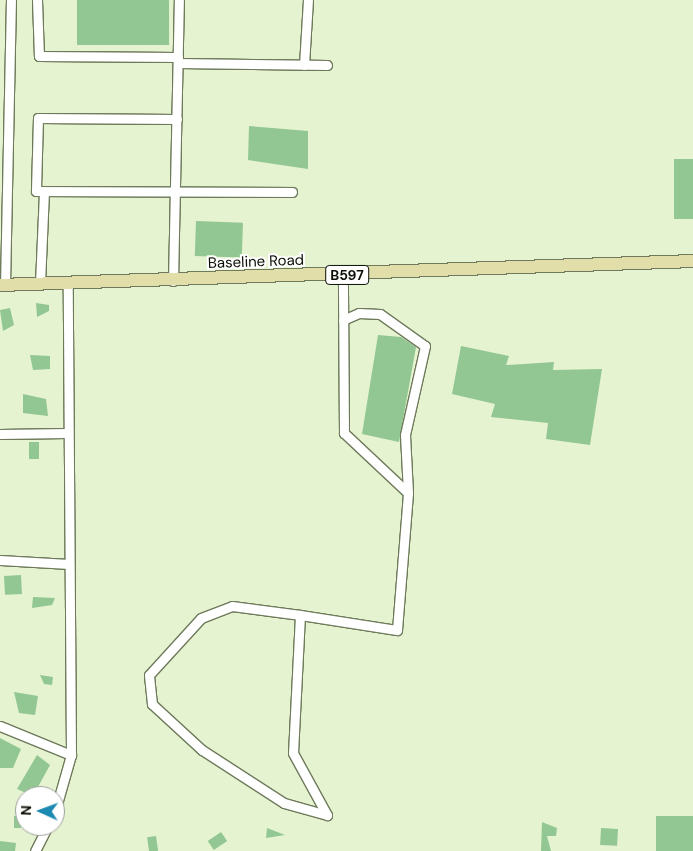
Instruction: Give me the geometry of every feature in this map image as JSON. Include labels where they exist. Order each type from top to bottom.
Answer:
[{"type":"main road","name":"Baseline Road","points":[[2,285],[173,281],[693,262]]},
{"type":"street","points":[[2,285],[11,0]]},
{"type":"street","points":[[37,0],[39,56],[327,66]]},
{"type":"street","points":[[173,281],[179,0]]},
{"type":"street","points":[[304,66],[308,0]]},
{"type":"street","points":[[176,119],[38,118],[36,191],[292,192]]},
{"type":"street","points":[[40,283],[44,191]]},
{"type":"street","points":[[343,275],[344,433],[408,493]]},
{"type":"street","points":[[62,786],[71,756],[66,433],[68,283]]},
{"type":"street","points":[[300,615],[293,753],[327,815],[276,797],[202,750],[152,704],[150,675],[202,618],[232,606],[300,615],[396,630],[408,493],[405,435],[425,346],[380,314],[359,313],[343,320]]},
{"type":"street","points":[[0,434],[66,433]]},
{"type":"street","points":[[0,560],[69,564]]},
{"type":"street","points":[[0,726],[71,756]]},
{"type":"street","points":[[35,851],[43,836]]},
{"type":"building","points":[[77,0],[169,0],[169,45],[77,45]]},
{"type":"building","points":[[249,126],[308,131],[308,169],[248,160]]},
{"type":"building","points":[[674,159],[693,159],[693,219],[674,219]]},
{"type":"building","points":[[196,221],[243,223],[242,258],[195,256]]},
{"type":"building","points":[[36,303],[49,305],[49,311],[37,317]]},
{"type":"building","points":[[10,308],[14,325],[3,331],[0,310]]},
{"type":"building","points":[[378,335],[401,337],[416,347],[399,442],[362,434]]},
{"type":"building","points":[[461,346],[509,356],[506,365],[554,362],[553,370],[602,369],[590,445],[546,439],[548,423],[491,417],[495,404],[452,394]]},
{"type":"building","points":[[30,355],[50,356],[50,369],[33,370]]},
{"type":"building","points":[[23,394],[46,399],[48,416],[23,413]]},
{"type":"building","points":[[29,442],[39,442],[39,459],[29,459]]},
{"type":"building","points":[[21,575],[22,594],[5,595],[4,576]]},
{"type":"building","points":[[33,597],[55,598],[52,605],[32,608]]},
{"type":"building","points":[[40,675],[53,677],[52,685],[44,684]]},
{"type":"building","points":[[14,692],[38,696],[35,715],[19,713]]},
{"type":"building","points":[[0,738],[21,749],[13,768],[0,768]]},
{"type":"building","points":[[37,755],[50,765],[38,786],[19,786]]},
{"type":"building","points":[[656,816],[693,816],[693,851],[656,851]]},
{"type":"building","points":[[542,822],[557,828],[556,836],[547,836],[551,851],[541,851]]},
{"type":"building","points":[[267,828],[285,835],[266,838]]},
{"type":"building","points":[[601,828],[618,829],[617,846],[600,845]]},
{"type":"building","points":[[221,832],[227,841],[214,850],[208,841]]},
{"type":"building","points":[[156,836],[158,851],[149,851],[147,837]]},
{"type":"building","points":[[0,841],[16,843],[15,851],[0,851]]}]
